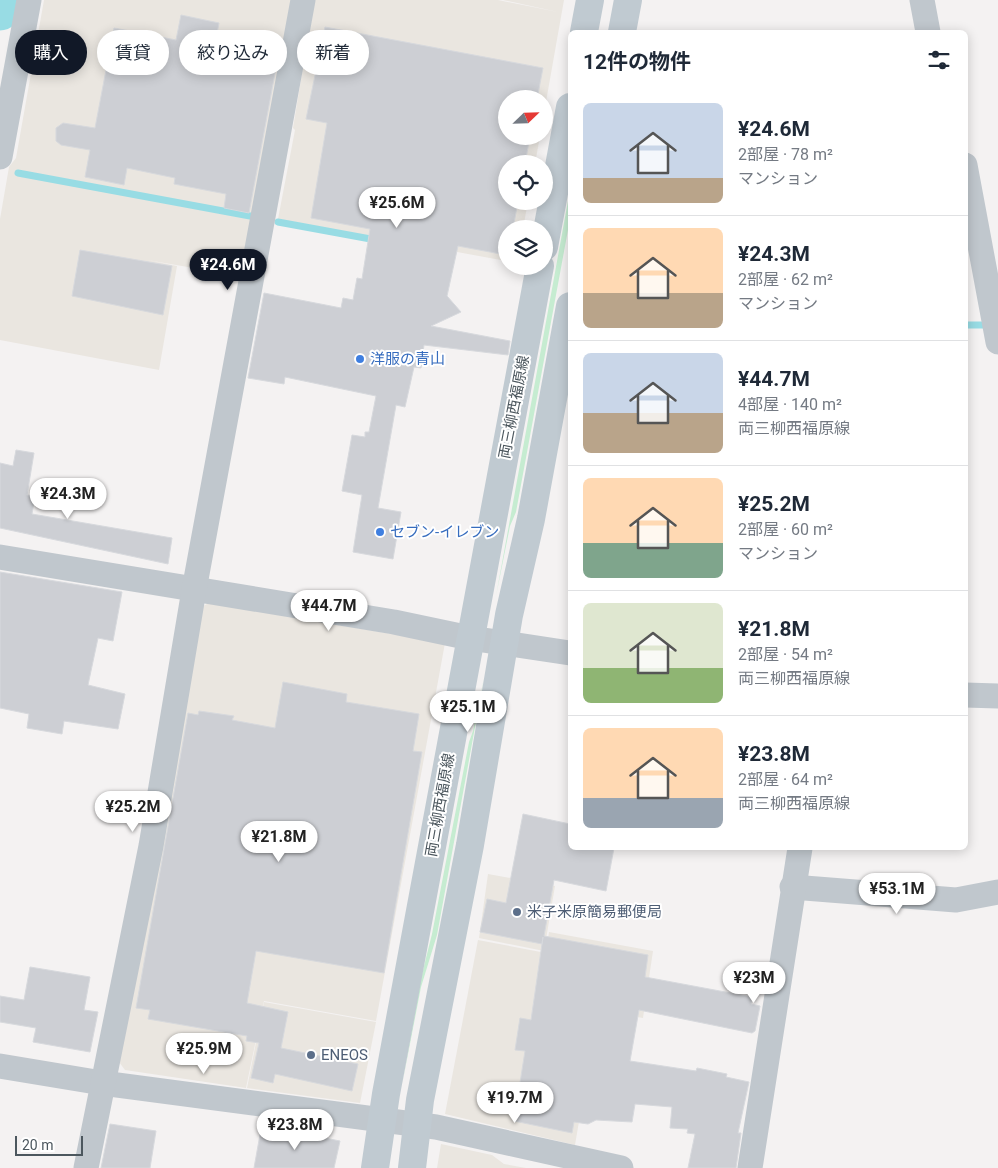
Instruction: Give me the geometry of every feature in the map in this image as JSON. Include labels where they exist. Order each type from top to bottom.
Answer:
[{"type":"main road","points":[[584,30],[590,0]]},
{"type":"main road","points":[[622,30],[628,0]]},
{"type":"main road","points":[[549,220],[568,118]]},
{"type":"main road","name":"両三柳西福原線","points":[[375,1168],[382,1119],[538,275]]},
{"type":"main road","points":[[412,1168],[417,1125],[472,835],[505,643],[568,316]]},
{"type":"street","points":[[0,157],[29,0]]},
{"type":"street","points":[[86,1168],[151,846],[194,590],[303,0]]},
{"type":"street","points":[[922,0],[928,30]]},
{"type":"street","points":[[968,181],[998,342]]},
{"type":"street","points":[[0,557],[394,622],[470,638],[568,653]]},
{"type":"street","points":[[968,695],[998,696]]},
{"type":"street","points":[[750,1168],[792,887],[800,850]]},
{"type":"street","points":[[792,887],[956,900],[998,892]]},
{"type":"street","points":[[0,1066],[102,1082],[382,1119],[621,1168]]},
{"type":"shaded area","points":[[44,0],[291,0],[285,30],[179,30],[179,75],[277,75],[240,276],[147,260],[177,266],[159,370],[0,340],[0,219],[9,167],[16,158],[31,75],[87,75],[87,30],[39,30]]},
{"type":"shaded area","points":[[314,0],[498,0],[558,12],[503,0],[564,0],[548,90],[498,90],[498,145],[538,145],[537,155],[498,155],[498,210],[526,210],[525,220],[498,220],[498,260],[278,219],[295,130],[293,128],[302,75],[369,75],[369,30],[309,30]]},
{"type":"shaded area","points":[[209,603],[445,643],[376,1021],[264,1001],[246,1088],[125,1070],[119,1062],[203,606]]},
{"type":"shaded area","points":[[488,874],[555,886],[544,951],[479,938]]},
{"type":"shaded area","points":[[549,932],[653,951],[643,1018],[598,1010],[575,1145],[445,1114],[478,940],[546,953]]},
{"type":"shaded area","name":"ENEOS","points":[[264,1002],[376,1022],[360,1103],[247,1088]]},
{"type":"shaded area","points":[[441,1144],[492,1155],[504,1164],[526,1168],[437,1168]]},
{"type":"green space","points":[[568,201],[568,230],[516,512],[510,526],[496,596]]},
{"type":"green space","points":[[484,678],[437,935],[421,987],[402,1085],[421,978],[432,934],[469,742]]},
{"type":"building","points":[[181,15],[219,23],[218,30],[179,30],[179,75],[275,75],[249,213],[224,208],[226,194],[174,184],[175,178],[127,168],[124,185],[85,177],[90,150],[61,145],[56,141],[56,128],[63,123],[95,128],[105,75],[169,75],[169,39],[176,40]]},
{"type":"building","points":[[325,27],[341,30],[324,30]]},
{"type":"building","points":[[369,35],[543,68],[539,90],[498,90],[498,145],[528,145],[527,155],[498,155],[498,210],[516,210],[515,220],[498,220],[498,254],[458,246],[447,296],[461,312],[431,326],[510,341],[508,355],[424,345],[421,368],[414,367],[405,407],[396,405],[378,508],[401,512],[393,559],[353,552],[362,495],[342,491],[352,435],[365,437],[365,432],[369,432],[376,396],[285,377],[284,384],[248,378],[264,293],[341,308],[343,298],[353,300],[357,278],[362,279],[370,229],[311,218],[327,123],[306,119],[315,75],[369,75]]},
{"type":"building","points":[[80,250],[172,266],[163,315],[72,296]]},
{"type":"building","points":[[16,450],[34,453],[27,495],[35,496],[32,514],[172,538],[168,564],[0,528],[0,463],[13,466]]},
{"type":"building","points":[[0,572],[122,592],[113,641],[98,638],[88,685],[125,694],[118,729],[64,721],[62,734],[27,728],[29,714],[0,708]]},
{"type":"building","points":[[283,682],[347,694],[346,702],[419,714],[413,751],[422,752],[384,973],[256,951],[247,1003],[288,1012],[281,1048],[358,1064],[352,1091],[275,1074],[273,1083],[251,1078],[259,1043],[246,1041],[247,1036],[148,1019],[150,1010],[136,1008],[188,713],[198,715],[199,711],[234,716],[232,720],[275,728]]},
{"type":"building","points":[[523,814],[568,824],[568,850],[614,850],[606,891],[554,880],[544,936],[648,955],[645,977],[752,997],[751,1004],[760,1006],[755,1031],[752,1033],[639,1010],[630,1061],[696,1071],[697,1068],[727,1074],[726,1077],[749,1082],[738,1133],[741,1133],[736,1168],[688,1168],[695,1134],[687,1133],[688,1129],[670,1128],[672,1107],[635,1104],[632,1122],[596,1120],[588,1124],[574,1122],[572,1133],[514,1121],[525,1051],[515,1050],[520,1018],[531,1020],[542,944],[480,932],[487,899],[506,903]]},
{"type":"building","points":[[30,967],[90,977],[84,1010],[98,1012],[90,1052],[33,1042],[36,1028],[0,1022],[0,996],[24,1000]]},
{"type":"building","points":[[110,1124],[156,1131],[150,1168],[101,1168]]},
{"type":"building","points":[[275,1128],[340,1141],[334,1168],[254,1168],[261,1129],[275,1132]]},
{"type":"waterway","points":[[0,10],[2,0]]},
{"type":"waterway","points":[[18,173],[250,216]]},
{"type":"waterway","points":[[278,222],[376,240]]},
{"type":"waterway","points":[[968,325],[988,325]]},
{"type":"place","name":"洋服の青山","points":[[360,359]]},
{"type":"place","name":"セブン-イレブン","points":[[380,532]]},
{"type":"place","name":"米子米原簡易郵便局","points":[[517,912]]},
{"type":"place","name":"ENEOS","points":[[311,1055]]}]
